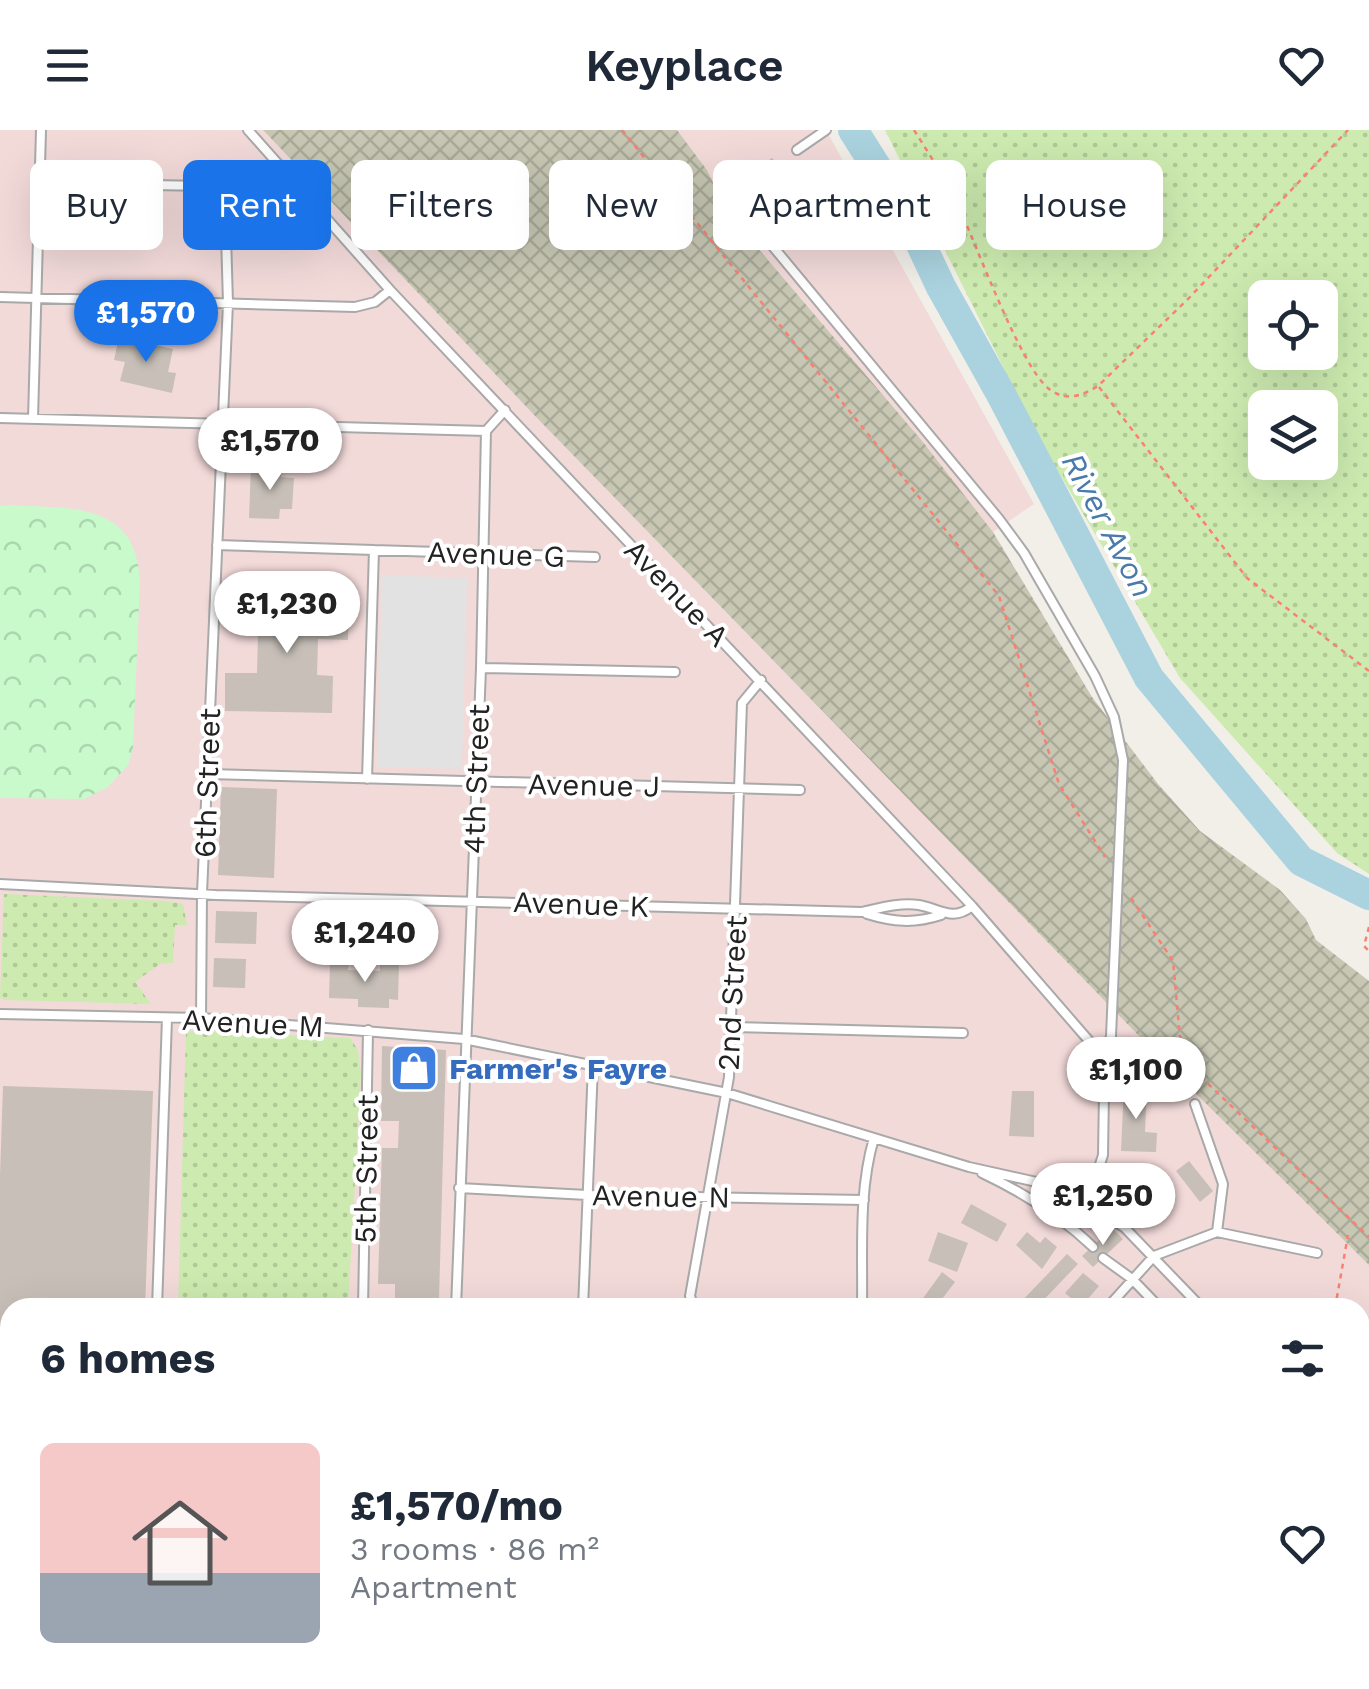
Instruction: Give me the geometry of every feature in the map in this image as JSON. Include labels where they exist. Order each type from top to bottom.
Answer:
[{"type":"lane","points":[[41,160],[42,130]]},
{"type":"lane","name":"Avenue A","points":[[248,130],[390,290],[972,906],[1090,1042],[1104,1092],[1103,1155],[1087,1204]]},
{"type":"lane","points":[[797,150],[826,130]]},
{"type":"lane","name":"6th Street","points":[[163,185],[219,189],[225,201],[228,303],[202,893],[201,1018]]},
{"type":"lane","points":[[34,419],[39,250]]},
{"type":"lane","name":"Avenue A","points":[[776,250],[999,519],[1046,588],[1114,717],[1122,760],[1111,1036],[1106,1054],[1098,1063]]},
{"type":"lane","points":[[0,296],[355,307],[375,302],[390,290]]},
{"type":"lane","points":[[0,418],[486,431],[505,410]]},
{"type":"lane","name":"4th Street","points":[[456,1298],[481,668],[486,431]]},
{"type":"lane","name":"Avenue G","points":[[217,545],[595,557]]},
{"type":"lane","points":[[367,779],[374,550]]},
{"type":"lane","points":[[481,668],[674,672]]},
{"type":"lane","name":"2nd Street","points":[[691,1298],[726,1094],[732,1027],[742,703],[761,680]]},
{"type":"lane","name":"Avenue J","points":[[208,774],[800,790]]},
{"type":"lane","name":"Avenue K","points":[[0,884],[862,912],[892,905],[920,905],[943,914]]},
{"type":"lane","name":"Avenue K","points":[[862,912],[890,921],[920,922],[964,912],[972,906]]},
{"type":"lane","name":"Avenue M","points":[[0,1014],[201,1018],[464,1039],[726,1094],[969,1166]]},
{"type":"lane","points":[[156,1298],[167,1018]]},
{"type":"lane","points":[[732,1027],[964,1033]]},
{"type":"lane","name":"5th Street","points":[[363,1298],[368,1030]]},
{"type":"lane","points":[[583,1298],[594,1066]]},
{"type":"lane","points":[[1195,1104],[1223,1184],[1217,1232]]},
{"type":"lane","points":[[862,1298],[864,1200],[867,1162],[874,1138]]},
{"type":"lane","points":[[969,1166],[1050,1185],[1087,1204],[1124,1227],[1193,1298]]},
{"type":"lane","points":[[969,1166],[1012,1187],[1072,1227],[1093,1247]]},
{"type":"lane","name":"Avenue N","points":[[459,1188],[587,1195],[864,1200]]},
{"type":"lane","points":[[1116,1298],[1154,1256],[1217,1232],[1317,1253]]},
{"type":"lane","points":[[1103,1258],[1150,1298]]},
{"type":"path","points":[[622,130],[1000,596],[1058,784],[1173,961],[1182,1059],[1369,1236]]},
{"type":"path","points":[[914,130],[955,198],[1017,337],[1048,388],[1065,398],[1082,396],[1098,386],[1189,298],[1348,130]]},
{"type":"path","points":[[1098,386],[1247,578],[1369,671]]},
{"type":"path","points":[[1369,927],[1364,946],[1369,950]]},
{"type":"path","points":[[1336,1298],[1348,1236]]},
{"type":"shaded area","points":[[0,130],[263,130],[292,160],[183,160],[183,250],[331,250],[331,201],[351,223],[351,250],[377,250],[1176,1074],[1369,1265],[1369,1298],[0,1298]]},
{"type":"shaded area","points":[[263,130],[677,130],[713,182],[713,250],[760,250],[923,442],[993,532],[1092,697],[1158,784],[1200,831],[1280,890],[1306,919],[1316,940],[1369,981],[1369,1265],[1176,1074],[377,250],[529,250],[529,160],[351,160],[351,223],[331,201],[331,160],[292,160]]},
{"type":"shaded area","points":[[677,130],[826,130],[843,160],[713,160],[713,182]]},
{"type":"shaded area","points":[[760,250],[893,250],[1034,504],[993,532],[923,442]]},
{"type":"shaded area","points":[[382,575],[467,578],[462,769],[377,767]]},
{"type":"green space","points":[[885,130],[1369,130],[1369,874],[1337,853],[1180,678],[1039,439],[945,250],[966,250],[966,160],[900,160]]},
{"type":"green space","points":[[0,506],[96,514],[126,536],[136,554],[140,580],[133,748],[128,765],[108,787],[84,799],[0,798]]},
{"type":"green space","points":[[4,894],[183,904],[187,925],[175,925],[173,963],[160,964],[135,982],[151,1004],[4,1000],[0,997]]},
{"type":"green space","points":[[186,1031],[350,1038],[358,1050],[361,1074],[349,1298],[178,1298]]},
{"type":"building","points":[[119,337],[173,349],[168,372],[176,373],[172,393],[120,381],[125,362],[114,360]]},
{"type":"building","points":[[251,466],[282,468],[281,477],[294,478],[292,509],[280,509],[279,519],[249,518]]},
{"type":"building","points":[[243,598],[349,600],[348,640],[318,639],[317,675],[333,676],[332,713],[225,711],[225,673],[257,673],[258,636],[243,636]]},
{"type":"building","points":[[221,787],[277,789],[274,878],[218,875]]},
{"type":"building","points":[[216,911],[257,912],[256,944],[215,943]]},
{"type":"building","points":[[214,958],[246,959],[245,988],[213,987]]},
{"type":"building","points":[[330,962],[349,962],[348,970],[380,971],[380,963],[399,964],[398,1000],[389,999],[389,1008],[358,1007],[358,999],[329,998]]},
{"type":"building","points":[[382,1046],[446,1050],[439,1298],[395,1298],[395,1284],[378,1284],[382,1148],[398,1148],[399,1121],[381,1121]]},
{"type":"building","points":[[3,1086],[153,1091],[145,1298],[0,1298]]},
{"type":"building","points":[[1124,1086],[1147,1087],[1145,1132],[1157,1133],[1156,1152],[1121,1151]]},
{"type":"building","points":[[1012,1091],[1034,1091],[1034,1137],[1009,1136]]},
{"type":"building","points":[[1189,1161],[1213,1191],[1200,1202],[1176,1171]]},
{"type":"building","points":[[971,1204],[1007,1224],[997,1242],[961,1223]]},
{"type":"building","points":[[1112,1228],[1123,1239],[1093,1267],[1082,1256]]},
{"type":"building","points":[[938,1232],[968,1243],[957,1272],[928,1261]]},
{"type":"building","points":[[1027,1232],[1040,1243],[1045,1237],[1057,1247],[1042,1269],[1016,1245]]},
{"type":"building","points":[[1067,1254],[1078,1264],[1046,1298],[1025,1298]]},
{"type":"building","points":[[942,1272],[955,1282],[943,1298],[923,1298]]},
{"type":"building","points":[[1083,1273],[1099,1286],[1089,1298],[1071,1298],[1065,1293]]},
{"type":"waterway","name":"River Avon","points":[[853,130],[908,217],[941,287],[1149,678],[1301,861],[1369,895]]},
{"type":"place","name":"Farmer's Fayre","points":[[414,1068]]}]
